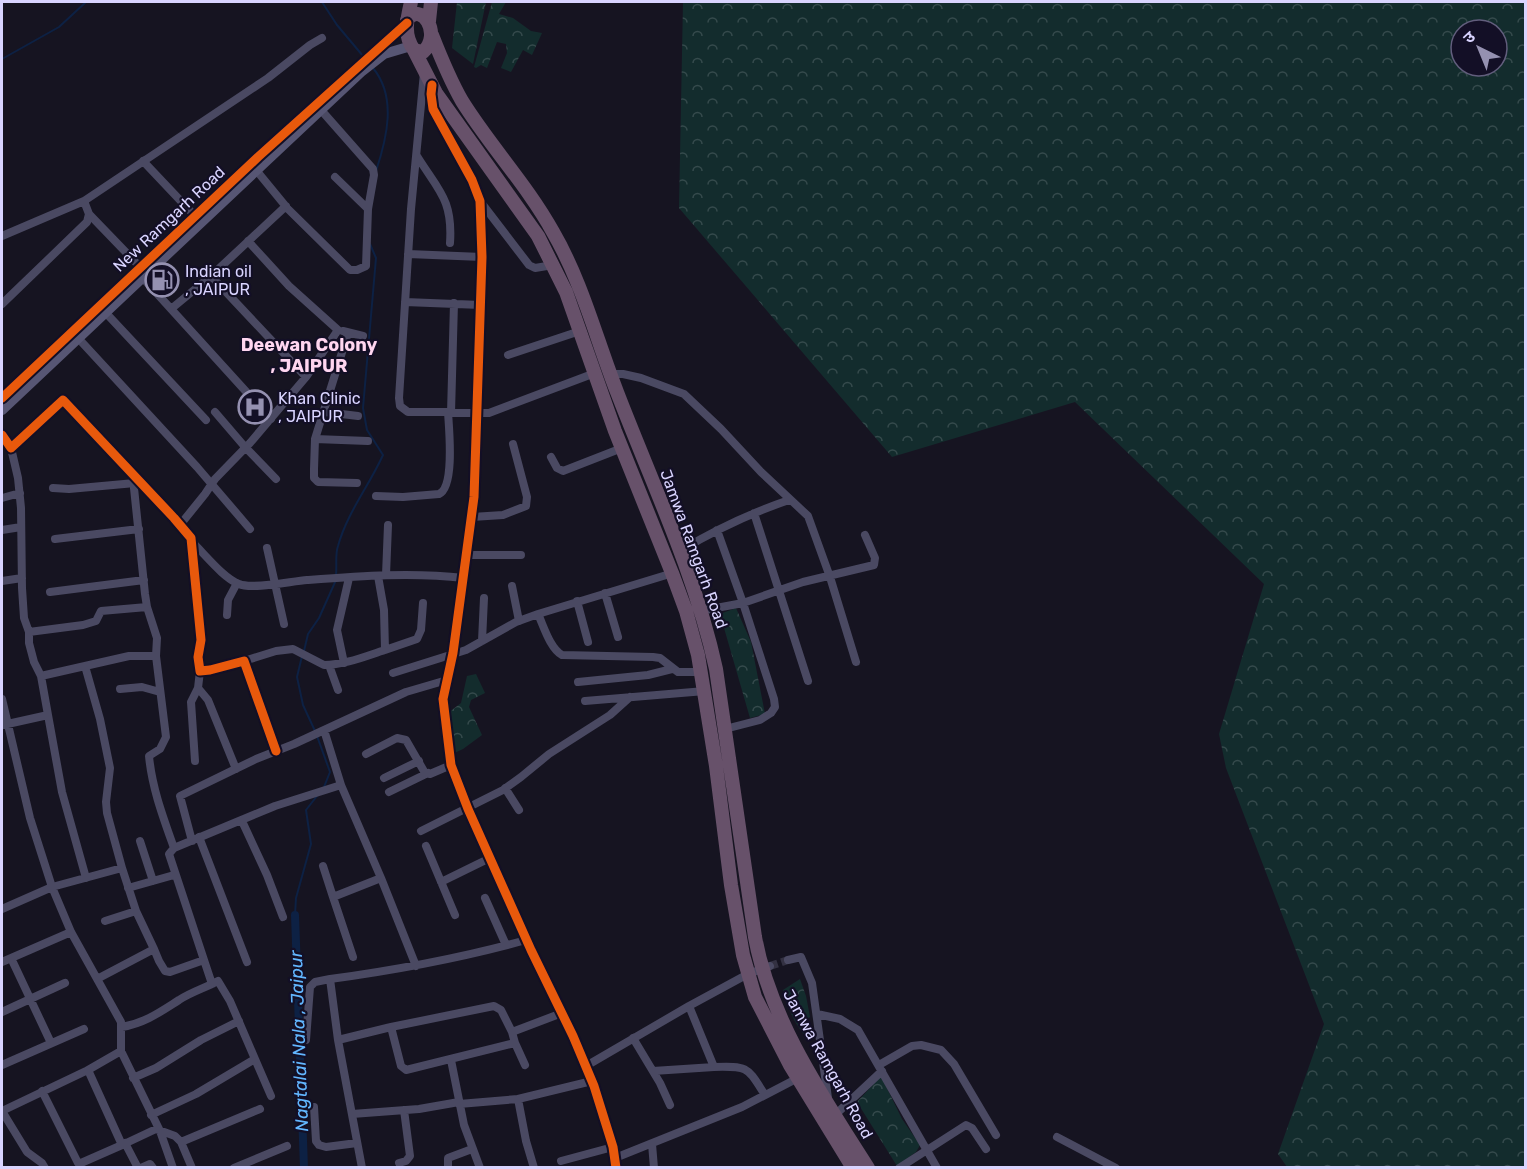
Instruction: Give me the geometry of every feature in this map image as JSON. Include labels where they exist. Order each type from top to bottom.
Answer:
[{"type":"highway","points":[[407,22],[411,2]]},
{"type":"highway","points":[[429,21],[431,2]]},
{"type":"highway","points":[[407,22],[412,14],[417,12],[426,16],[429,21]]},
{"type":"highway","name":"Jamwa Ramgarh Road","points":[[429,21],[432,35],[447,72],[462,101],[554,232],[582,294],[610,374],[680,551],[716,669],[755,937],[779,1014],[832,1110],[868,1167]]},
{"type":"highway","name":"Jamwa Ramgarh Road","points":[[407,22],[412,48],[432,85],[538,236],[566,292],[622,448],[686,611],[702,672],[730,885],[748,974],[755,996],[798,1078],[853,1167]]},
{"type":"highway","points":[[412,48],[423,52],[429,46],[432,35]]},
{"type":"street","points":[[360,68],[381,50],[407,22]]},
{"type":"street","points":[[2,236],[84,201],[268,78],[322,38]]},
{"type":"street","points":[[381,50],[412,48]]},
{"type":"street","name":"New Ramgarh Road","points":[[3,401],[321,110],[360,68]]},
{"type":"street","name":"New Ramgarh Road","points":[[3,401],[78,338],[143,273],[195,216],[360,68]]},
{"type":"street","points":[[424,70],[408,254],[400,405],[408,412],[489,413],[595,373]]},
{"type":"street","points":[[432,85],[433,109],[471,177],[480,201],[529,265],[535,268],[553,266]]},
{"type":"street","points":[[256,170],[285,206],[350,270],[366,266],[368,209],[373,169],[321,110]]},
{"type":"street","points":[[417,156],[448,204],[451,227],[450,243]]},
{"type":"street","points":[[143,161],[195,216]]},
{"type":"street","points":[[335,177],[368,209]]},
{"type":"street","points":[[84,201],[89,214],[271,419]]},
{"type":"street","points":[[480,201],[482,257],[474,497],[453,652],[443,699],[451,765],[526,940],[586,1066],[615,1158]]},
{"type":"street","points":[[171,309],[211,276],[285,206]]},
{"type":"street","points":[[2,304],[87,222],[89,214]]},
{"type":"street","points":[[248,241],[289,286],[338,330],[363,336]]},
{"type":"street","points":[[408,254],[482,257]]},
{"type":"street","points":[[211,276],[306,377]]},
{"type":"street","points":[[405,302],[481,305]]},
{"type":"street","points":[[376,496],[403,497],[444,492],[449,471],[454,303]]},
{"type":"street","points":[[105,312],[206,420]]},
{"type":"street","points":[[180,525],[212,484],[306,377],[338,330]]},
{"type":"street","points":[[508,355],[580,331]]},
{"type":"street","points":[[348,333],[315,439],[314,469],[315,481],[321,483],[357,483]]},
{"type":"street","points":[[78,338],[212,484],[250,529]]},
{"type":"street","points":[[610,374],[640,378],[684,394],[789,500],[808,516],[831,576],[856,662]]},
{"type":"street","points":[[11,448],[63,400],[135,481],[180,525],[191,541],[215,566],[239,585],[405,574],[464,578]]},
{"type":"street","points":[[215,412],[276,479]]},
{"type":"street","points":[[325,412],[358,416]]},
{"type":"street","points":[[2,435],[11,448],[20,493],[24,618],[28,643],[41,676],[62,792],[86,878]]},
{"type":"street","points":[[315,439],[368,441]]},
{"type":"street","points":[[471,517],[503,516],[526,506],[527,496],[513,444]]},
{"type":"street","points":[[551,456],[557,468],[563,471],[622,448]]},
{"type":"street","points":[[53,488],[69,489],[135,481]]},
{"type":"street","points":[[135,481],[147,607],[157,638],[156,656],[166,737],[160,749],[149,756],[157,802],[174,848]]},
{"type":"street","points":[[2,498],[20,493]]},
{"type":"street","points":[[680,551],[717,530],[789,500]]},
{"type":"street","points":[[754,513],[808,681]]},
{"type":"street","points":[[385,650],[382,576],[388,525]]},
{"type":"street","points":[[2,530],[21,527]]},
{"type":"street","points":[[55,539],[139,530]]},
{"type":"street","points":[[717,530],[743,603],[775,707],[771,713],[760,720],[725,729]]},
{"type":"street","points":[[700,611],[743,603],[803,582],[874,565],[875,558],[865,535]]},
{"type":"street","points":[[191,541],[201,640],[198,657],[200,671],[198,688],[191,702],[195,761]]},
{"type":"street","points":[[267,548],[284,624]]},
{"type":"street","points":[[467,555],[521,555]]},
{"type":"street","points":[[393,673],[453,652],[466,650],[519,621],[538,614],[686,569]]},
{"type":"street","points":[[2,581],[22,578]]},
{"type":"street","points":[[344,663],[337,630],[347,578]]},
{"type":"street","points":[[50,592],[144,580]]},
{"type":"street","points":[[227,615],[228,600],[237,583]]},
{"type":"street","points":[[512,586],[519,621]]},
{"type":"street","points":[[605,593],[618,637]]},
{"type":"street","points":[[482,641],[484,598]]},
{"type":"street","points":[[578,601],[588,642]]},
{"type":"street","points":[[200,671],[276,651],[293,649],[329,665],[344,663],[417,639],[421,630],[423,603]]},
{"type":"street","points":[[28,632],[90,623],[96,621],[101,611],[147,607]]},
{"type":"street","points":[[538,614],[553,646],[562,655],[653,657],[660,658],[678,672],[702,672]]},
{"type":"street","points":[[41,676],[129,656],[156,656]]},
{"type":"street","points":[[244,661],[276,751]]},
{"type":"street","points":[[329,665],[338,690]]},
{"type":"street","points":[[85,666],[100,718],[110,768],[106,795],[107,813],[136,911],[165,971],[170,972],[204,960]]},
{"type":"street","points":[[578,682],[648,675],[672,669]]},
{"type":"street","points":[[247,962],[180,796],[406,692],[447,680]]},
{"type":"street","points":[[120,688],[142,687],[160,692]]},
{"type":"street","points":[[198,688],[211,707],[236,769]]},
{"type":"street","points":[[585,701],[705,691]]},
{"type":"street","points":[[421,831],[468,809],[505,788],[549,754],[610,715],[630,697]]},
{"type":"street","points":[[2,699],[4,725],[52,887],[71,932],[122,1027],[121,1052],[160,1131],[173,1167]]},
{"type":"street","points":[[4,725],[48,715]]},
{"type":"street","points":[[320,732],[416,966]]},
{"type":"street","points":[[366,754],[402,737],[428,774]]},
{"type":"street","points":[[384,778],[419,761]]},
{"type":"street","points":[[389,792],[451,765]]},
{"type":"street","points":[[212,984],[174,875],[169,854],[174,848],[296,799],[342,785]]},
{"type":"street","points":[[505,788],[519,810]]},
{"type":"street","points":[[242,821],[283,917]]},
{"type":"street","points":[[140,841],[153,881]]},
{"type":"street","points":[[426,846],[455,915]]},
{"type":"street","points":[[441,882],[490,858]]},
{"type":"street","points":[[322,866],[353,957]]},
{"type":"street","points":[[2,909],[52,887],[122,867]]},
{"type":"street","points":[[128,888],[174,875]]},
{"type":"street","points":[[333,897],[381,878]]},
{"type":"street","points":[[485,898],[506,945]]},
{"type":"street","points":[[105,921],[136,911]]},
{"type":"street","points":[[2,962],[71,932]]},
{"type":"street","points":[[306,1040],[310,987],[315,982],[416,966],[526,940]]},
{"type":"street","points":[[97,979],[154,949]]},
{"type":"street","points":[[788,960],[801,957],[812,983],[832,1110]]},
{"type":"street","points":[[11,958],[51,1043]]},
{"type":"street","points":[[586,1066],[689,1006],[748,974],[766,967]]},
{"type":"street","points":[[330,979],[338,1040],[362,1167]]},
{"type":"street","points":[[122,1027],[150,1018],[180,999],[218,981],[239,1021],[271,1096]]},
{"type":"street","points":[[2,1012],[65,983]]},
{"type":"street","points":[[338,1040],[495,1006],[501,1010],[525,1065]]},
{"type":"street","points":[[689,1006],[714,1067]]},
{"type":"street","points":[[512,1032],[562,1013]]},
{"type":"street","points":[[817,1014],[840,1019],[858,1030],[937,1167]]},
{"type":"street","points":[[133,1078],[156,1068],[201,1040],[239,1021]]},
{"type":"street","points":[[391,1027],[403,1069],[451,1060],[515,1043]]},
{"type":"street","points":[[2,1065],[84,1029]]},
{"type":"street","points":[[633,1038],[670,1106]]},
{"type":"street","points":[[832,1110],[880,1068],[912,1046],[921,1045],[941,1050],[954,1064],[996,1135]]},
{"type":"street","points":[[45,1167],[27,1152],[2,1111],[121,1052]]},
{"type":"street","points":[[151,1115],[196,1094],[255,1059]]},
{"type":"street","points":[[451,1060],[464,1125],[480,1167]]},
{"type":"street","points":[[653,1071],[739,1066],[750,1072],[765,1095]]},
{"type":"street","points":[[88,1070],[123,1144],[139,1167],[150,1164],[153,1167]]},
{"type":"street","points":[[561,1161],[615,1158],[742,1107],[798,1078]]},
{"type":"street","points":[[352,1114],[518,1099],[592,1081]]},
{"type":"street","points":[[42,1091],[78,1165],[156,1129],[175,1136],[181,1142],[192,1167]]},
{"type":"street","points":[[518,1099],[526,1141],[534,1167]]},
{"type":"street","points":[[314,1107],[318,1145],[326,1147],[357,1143]]},
{"type":"street","points":[[181,1142],[260,1109]]},
{"type":"street","points":[[399,1163],[406,1161],[410,1156],[404,1110]]},
{"type":"street","points":[[899,1167],[966,1125],[972,1128],[986,1149]]},
{"type":"street","points":[[1057,1137],[1116,1167]]},
{"type":"street","points":[[652,1144],[654,1167]]},
{"type":"street","points":[[234,1167],[287,1146]]},
{"type":"street","points":[[448,1167],[448,1158],[472,1149]]},
{"type":"green space","points":[[457,2],[486,2],[473,64],[452,48]]},
{"type":"green space","points":[[492,2],[506,2],[499,14],[513,18],[531,31],[542,33],[532,55],[523,50],[511,72],[501,68],[507,53],[506,44],[497,42],[487,68],[481,65],[474,67]]},
{"type":"green space","points":[[683,2],[1525,2],[1525,1167],[1287,1167],[1278,1154],[1324,1024],[1226,768],[1219,734],[1264,584],[1075,402],[892,457],[679,208]]},
{"type":"green space","points":[[736,608],[751,642],[765,714],[750,718],[720,614]]},
{"type":"green space","points":[[476,674],[485,693],[471,700],[469,707],[482,735],[463,749],[450,755],[448,713],[461,703],[467,676]]},
{"type":"green space","points":[[800,979],[810,1017],[806,1020],[809,1035],[805,1036],[791,1014],[783,990]]},
{"type":"green space","points":[[881,1076],[902,1119],[920,1145],[916,1152],[897,1166],[857,1102]]},
{"type":"waterway","points":[[2,59],[59,27],[86,2]]},
{"type":"waterway","points":[[322,2],[337,25],[363,56]]},
{"type":"waterway","points":[[373,68],[385,92],[388,118],[384,145],[376,171]]},
{"type":"waterway","points":[[336,575],[337,552],[342,534],[383,455],[367,430],[363,408],[376,258],[370,244]]},
{"type":"waterway","points":[[304,651],[308,634],[319,618],[336,580]]},
{"type":"waterway","points":[[302,656],[297,677],[303,705],[315,731]]},
{"type":"waterway","points":[[317,736],[330,772],[324,787]]},
{"type":"waterway","points":[[295,915],[296,898],[311,844],[306,810],[317,796]]},
{"type":"waterway","name":"Nagtalai Nala , Jaipur","points":[[295,915],[304,1168]]},
{"type":"tunnel","points":[[770,966],[788,960]]},
{"type":"cycle path","points":[[2,398],[258,157],[407,23]]},
{"type":"cycle path","points":[[432,85],[433,109],[472,180],[480,201],[482,257],[474,497],[453,653],[443,699],[451,765],[468,809],[594,1086],[613,1147],[616,1168]]},
{"type":"cycle path","points":[[2,435],[11,448],[63,400],[174,518],[191,538],[201,640],[198,657],[200,671],[244,661],[276,751]]},
{"type":"place","name":"Indian oil , JAIPUR","points":[[162,280]]},
{"type":"place","name":"Khan Clinic , JAIPUR","points":[[255,407]]},
{"type":"district","name":"Deewan Colony , JAIPUR","points":[[309,355]]}]
